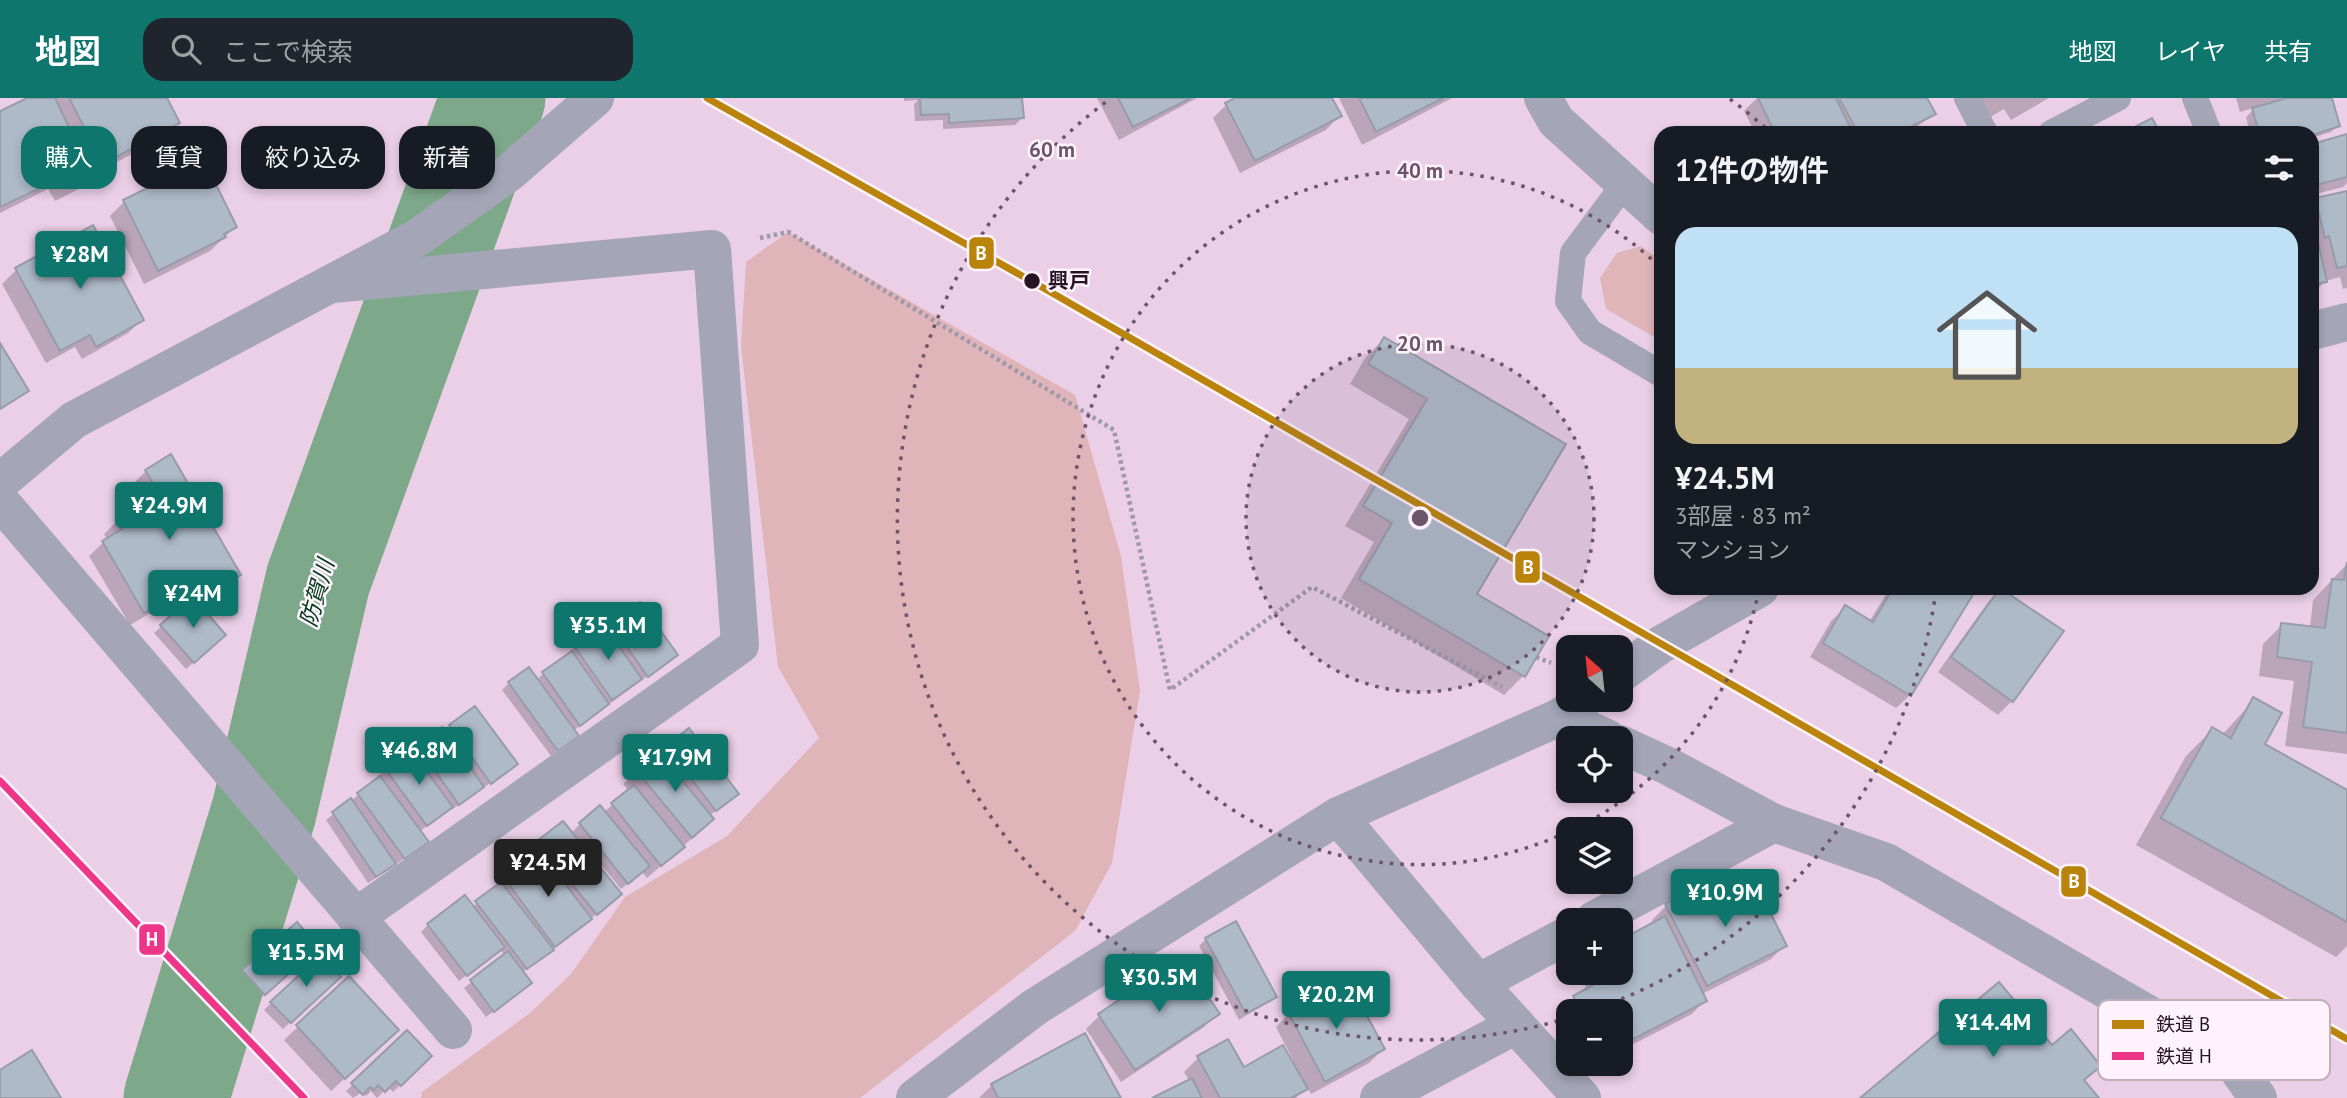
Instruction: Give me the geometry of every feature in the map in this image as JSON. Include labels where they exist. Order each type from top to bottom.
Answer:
[{"type":"street","points":[[0,482],[74,420],[417,238],[510,172],[595,98]]},
{"type":"street","points":[[1543,98],[1556,121],[1654,210]]},
{"type":"street","points":[[332,284],[712,249],[740,645],[356,917]]},
{"type":"street","points":[[2319,329],[2347,322]]},
{"type":"street","points":[[0,501],[453,1030]]},
{"type":"street","points":[[1633,665],[1660,645],[1748,595]]},
{"type":"street","points":[[915,1098],[1035,1007],[1338,816],[1565,712]]},
{"type":"street","points":[[1576,712],[1593,726]]},
{"type":"street","points":[[1633,750],[1774,823],[1886,862],[2124,1000]]},
{"type":"street","points":[[1338,816],[1479,983],[1582,1098]]},
{"type":"street","points":[[1616,908],[1774,823]]},
{"type":"street","points":[[1479,983],[1556,941]]},
{"type":"street","points":[[1378,1098],[1516,1025]]},
{"type":"street","points":[[2245,1080],[2258,1098]]},
{"type":"lane","points":[[1967,98],[1981,126]]},
{"type":"lane","points":[[2064,126],[2118,98]]},
{"type":"lane","points":[[2195,98],[2206,126]]},
{"type":"lane","points":[[1625,183],[1573,253],[1569,301],[1590,332],[1654,370]]},
{"type":"path","points":[[712,249],[788,232],[1114,430],[1170,690],[1312,587],[1556,701]]},
{"type":"shaded area","points":[[788,232],[1075,395],[1121,556],[1140,691],[1112,863],[1075,931],[860,1098],[421,1098],[422,1092],[530,1013],[571,974],[625,897],[727,836],[819,738],[778,667],[741,346],[746,262]]},
{"type":"shaded area","points":[[1641,246],[1654,256],[1654,337],[1606,309],[1600,278],[1617,253]]},
{"type":"building","points":[[27,98],[55,98],[68,126],[21,126],[21,189],[38,189],[0,207],[0,111]]},
{"type":"building","points":[[69,98],[167,98],[180,123],[174,126],[131,126],[131,149],[117,157],[117,126],[83,126]]},
{"type":"building","points":[[920,98],[1022,98],[1024,118],[949,123],[949,114],[921,115]]},
{"type":"building","points":[[1118,98],[1191,98],[1133,127]]},
{"type":"building","points":[[1235,98],[1332,98],[1342,116],[1255,161],[1225,103]]},
{"type":"building","points":[[1359,98],[1443,98],[1376,132]]},
{"type":"building","points":[[1758,98],[1836,98],[1850,126],[1772,126]]},
{"type":"building","points":[[1839,98],[1927,98],[1936,114],[1913,126],[1854,126]]},
{"type":"building","points":[[2287,98],[2332,98],[2340,126],[2319,133],[2319,126],[2257,126],[2252,108]]},
{"type":"building","points":[[2152,118],[2156,126],[2137,126]]},
{"type":"building","points":[[2347,134],[2347,177],[2319,184],[2319,142]]},
{"type":"building","points":[[145,189],[218,189],[237,227],[224,234],[226,237],[158,271],[123,200]]},
{"type":"building","points":[[2347,191],[2347,266],[2337,268],[2329,236],[2325,238],[2319,214],[2319,197]]},
{"type":"building","points":[[93,225],[144,320],[96,347],[90,335],[60,351],[15,268]]},
{"type":"building","points":[[2319,246],[2327,282],[2319,284]]},
{"type":"building","points":[[1384,337],[1566,444],[1477,594],[1549,636],[1525,677],[1359,579],[1392,523],[1363,506],[1427,399],[1368,364]]},
{"type":"building","points":[[0,343],[29,391],[0,409]]},
{"type":"building","points":[[171,454],[241,575],[213,592],[204,578],[144,613],[102,541],[122,529],[117,519],[159,494],[145,470]]},
{"type":"building","points":[[2347,562],[2347,733],[2303,727],[2312,662],[2277,657],[2281,623],[2325,628],[2332,579],[2344,580]]},
{"type":"building","points":[[1889,595],[1973,595],[1911,696],[1823,643],[1845,605],[1873,622]]},
{"type":"building","points":[[1995,595],[2010,595],[2064,631],[2013,702],[1951,657]]},
{"type":"building","points":[[192,596],[226,635],[194,663],[160,625]]},
{"type":"building","points":[[640,602],[678,655],[648,677],[610,623]]},
{"type":"building","points":[[604,625],[642,679],[612,700],[574,646]]},
{"type":"building","points":[[572,651],[609,704],[580,726],[542,672]]},
{"type":"building","points":[[529,667],[579,736],[558,751],[508,682]]},
{"type":"building","points":[[2253,697],[2282,713],[2265,744],[2347,790],[2347,922],[2161,818],[2212,727],[2231,738]]},
{"type":"building","points":[[475,706],[518,764],[491,784],[449,725]]},
{"type":"building","points":[[442,727],[484,787],[459,805],[417,745]]},
{"type":"building","points":[[689,728],[739,794],[716,811],[666,746]]},
{"type":"building","points":[[410,749],[453,807],[427,826],[384,767]]},
{"type":"building","points":[[658,751],[714,819],[692,838],[635,769]]},
{"type":"building","points":[[380,776],[429,842],[405,859],[357,793]]},
{"type":"building","points":[[634,785],[685,847],[661,866],[611,803]]},
{"type":"building","points":[[351,798],[396,864],[376,877],[332,812]]},
{"type":"building","points":[[600,805],[650,866],[628,884],[579,823]]},
{"type":"building","points":[[563,821],[622,894],[597,915],[537,841]]},
{"type":"building","points":[[540,851],[592,919],[555,947],[504,878]]},
{"type":"building","points":[[1714,878],[1724,898],[1755,882],[1787,946],[1707,986],[1665,904]]},
{"type":"building","points":[[501,882],[554,950],[527,969],[475,901]]},
{"type":"building","points":[[465,895],[505,947],[467,976],[427,924]]},
{"type":"building","points":[[1665,916],[1707,1001],[1633,1039],[1633,999],[1574,999],[1573,996],[1593,985],[1633,985],[1633,933]]},
{"type":"building","points":[[1236,921],[1277,997],[1246,1014],[1205,938]]},
{"type":"building","points":[[297,922],[319,947],[265,995],[242,970]]},
{"type":"building","points":[[508,951],[532,983],[494,1012],[470,980]]},
{"type":"building","points":[[321,955],[341,977],[291,1023],[270,1002]]},
{"type":"building","points":[[1182,958],[1220,1014],[1135,1070],[1098,1014]]},
{"type":"building","points":[[349,976],[399,1030],[345,1079],[296,1025]]},
{"type":"building","points":[[1348,981],[1385,1049],[1325,1082],[1288,1012]]},
{"type":"building","points":[[1999,982],[2052,1045],[2071,1029],[2098,1062],[2098,1068],[2084,1080],[2099,1098],[1860,1098]]},
{"type":"building","points":[[407,1030],[432,1056],[401,1086],[396,1081],[385,1092],[378,1085],[374,1090],[370,1087],[363,1095],[351,1083]]},
{"type":"building","points":[[1085,1033],[1121,1098],[998,1098],[991,1084]]},
{"type":"building","points":[[1228,1039],[1244,1067],[1283,1045],[1308,1089],[1291,1098],[1220,1098],[1197,1056]]},
{"type":"building","points":[[32,1050],[61,1098],[0,1098],[0,1070]]},
{"type":"building","points":[[1192,1078],[1202,1098],[1152,1098]]},
{"type":"waterway","name":"防賀川","points":[[176,1098],[264,811],[318,580],[493,98]]},
{"type":"rail line","name":"B","points":[[707,98],[1047,290],[2279,1000]]},
{"type":"rail line","name":"H","points":[[0,781],[304,1098]]},
{"type":"rail line","name":"B","points":[[2330,1029],[2347,1039]]},
{"type":"place","name":"興戸","points":[[1032,281]]}]
